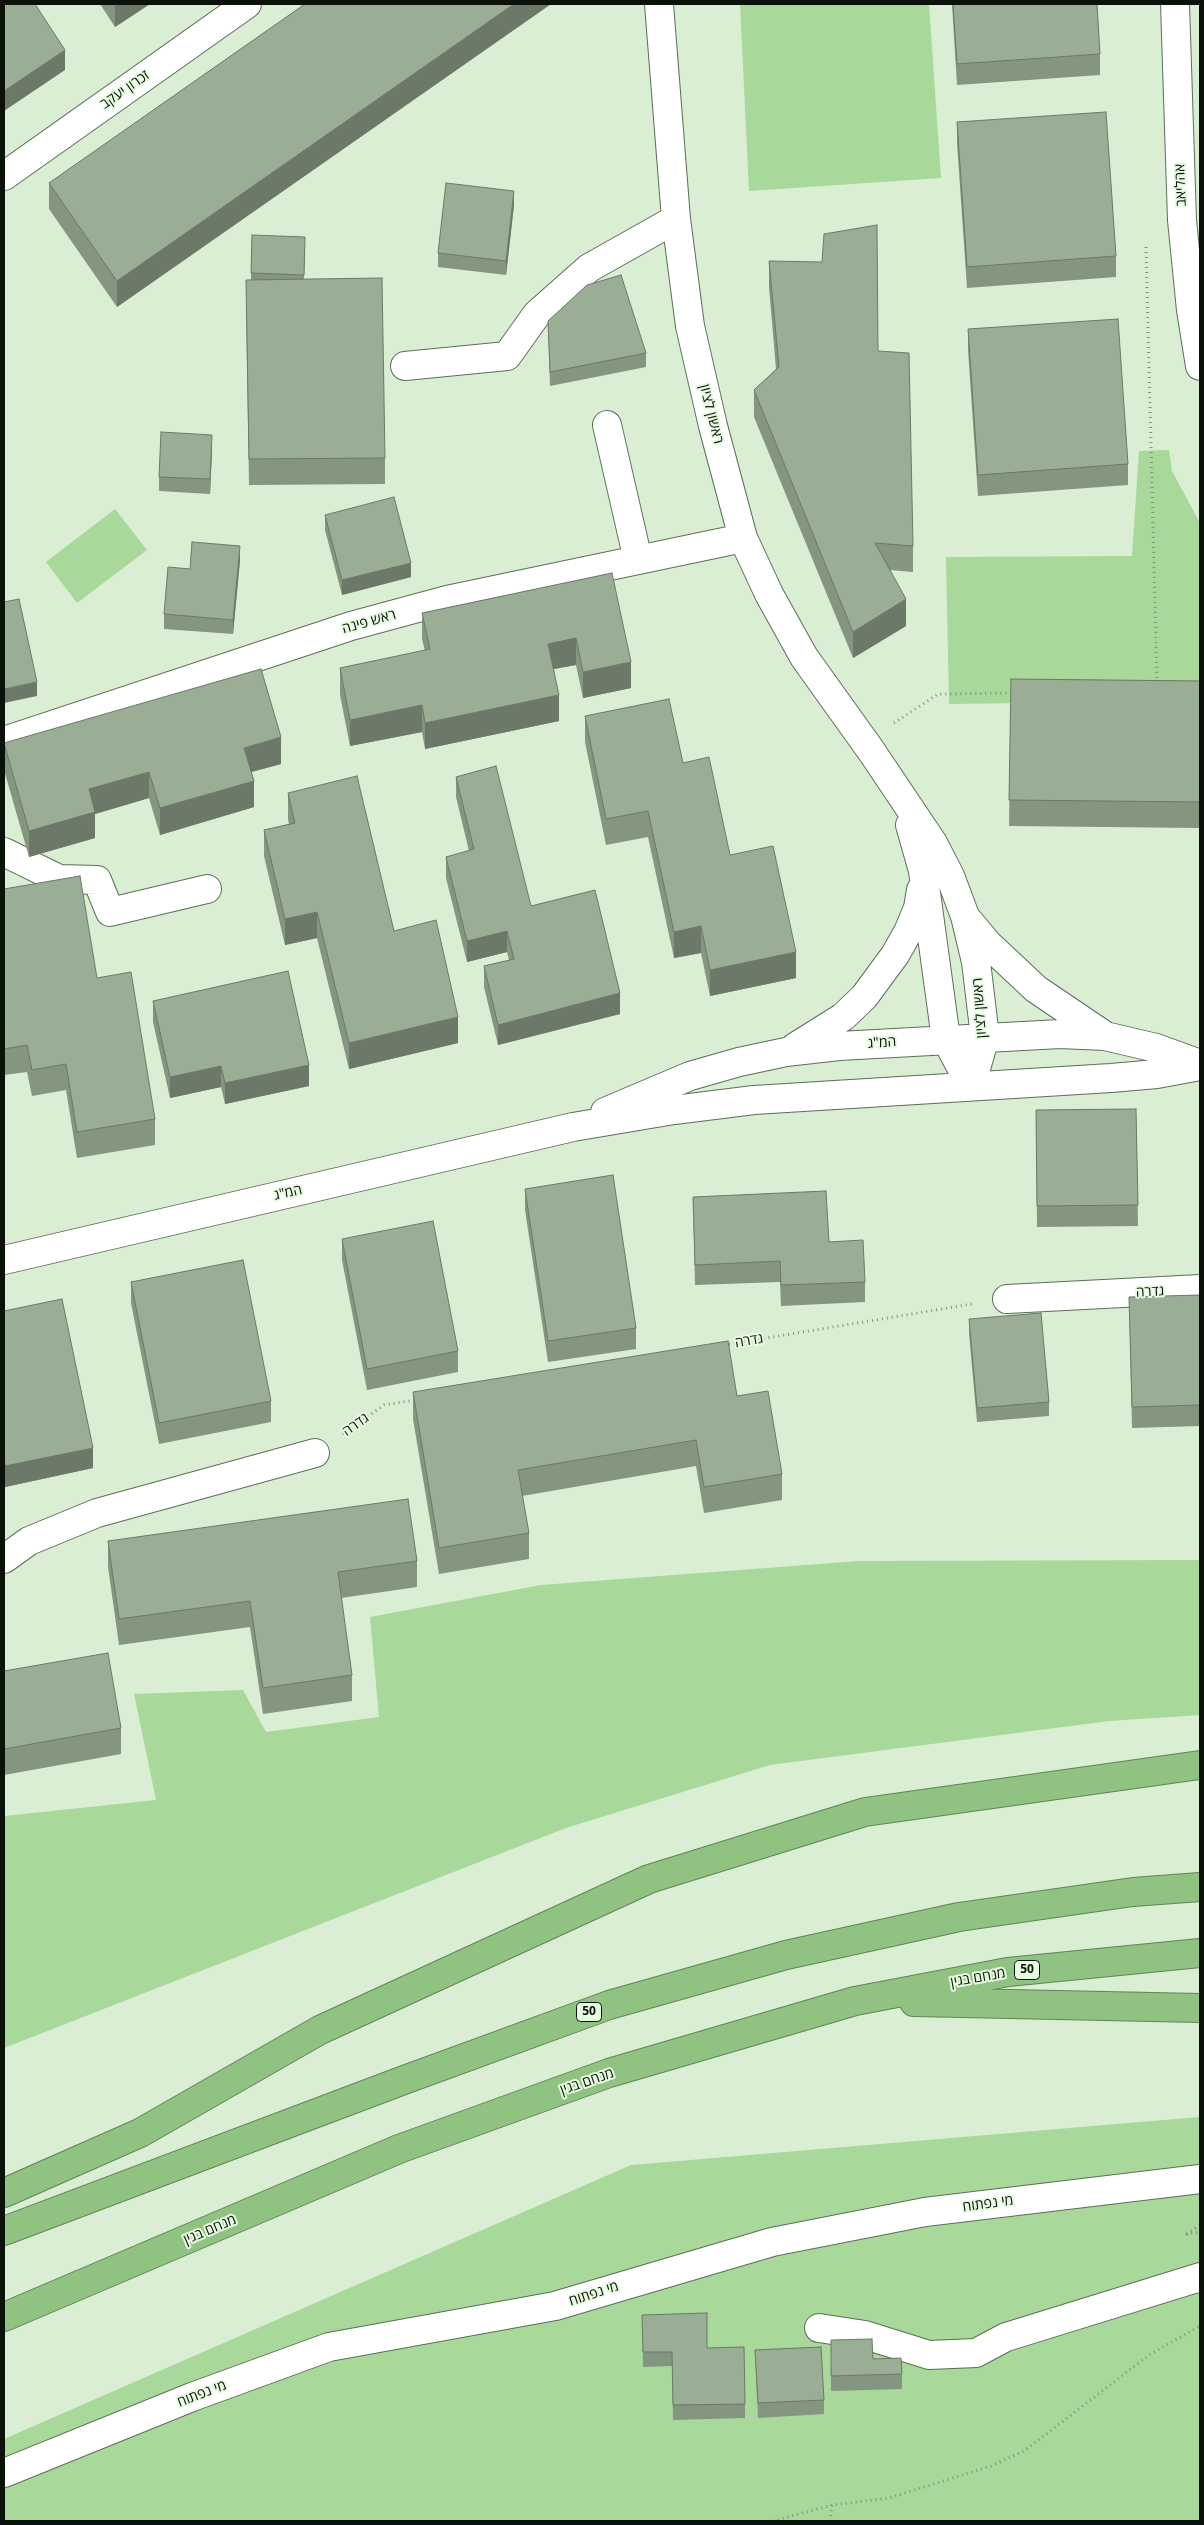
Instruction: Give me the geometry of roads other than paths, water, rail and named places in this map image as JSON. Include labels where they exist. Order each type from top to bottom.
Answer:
[{"type":"highway","points":[[4,2193],[140,2133],[320,2030],[649,1879],[864,1812],[1200,1765]]},
{"type":"highway","name":"50","points":[[4,2232],[404,2080],[609,2005],[786,1956],[959,1916],[1133,1892],[1200,1887]]},
{"type":"highway","name":"מנחם בגין","points":[[4,2318],[400,2149],[609,2073],[855,2001],[1008,1972],[1200,1953]]},
{"type":"highway","points":[[855,2001],[1200,2008]]},
{"type":"street","name":"זכרון יעקב","points":[[4,176],[247,4]]},
{"type":"street","name":"ראשון לציון","points":[[660,4],[664,86],[676,219],[690,326],[713,426],[743,538],[769,594],[804,657],[933,844],[950,876],[965,916],[976,962],[984,1037],[971,1086]]},
{"type":"street","name":"אהליאב","points":[[1174,4],[1182,220],[1191,310],[1200,366]]},
{"type":"street","points":[[404,366],[507,356],[537,314],[589,268],[676,219]]},
{"type":"street","points":[[607,425],[638,560]]},
{"type":"street","name":"ראש פינה","points":[[4,741],[351,626],[447,600],[743,538]]},
{"type":"street","name":"ראשון לציון","points":[[891,783],[905,811],[923,871],[946,1039],[971,1086]]},
{"type":"street","points":[[4,852],[59,879],[97,880],[110,912],[207,889]]},
{"type":"street","points":[[786,1052],[843,1017],[864,997],[908,932],[918,908],[923,871]]},
{"type":"street","points":[[965,916],[988,944],[1036,989],[1106,1036]]},
{"type":"street","name":"המ\"ג","points":[[573,1127],[690,1076],[739,1062],[786,1052],[839,1046],[1060,1034],[1106,1036],[1156,1048],[1200,1065]]},
{"type":"street","name":"המ\"ג","points":[[4,1260],[573,1127],[674,1110],[754,1100],[1111,1078],[1157,1074],[1200,1065]]},
{"type":"street","name":"גדרה","points":[[1007,1299],[1200,1289]]},
{"type":"street","points":[[4,1559],[29,1540],[97,1513],[315,1453]]},
{"type":"street","name":"מי נפתוח","points":[[4,2473],[192,2397],[329,2347],[555,2306],[642,2278],[781,2240],[925,2212],[1200,2179]]},
{"type":"street","points":[[819,2328],[865,2335],[929,2355],[976,2353],[1006,2337],[1200,2276]]}]
